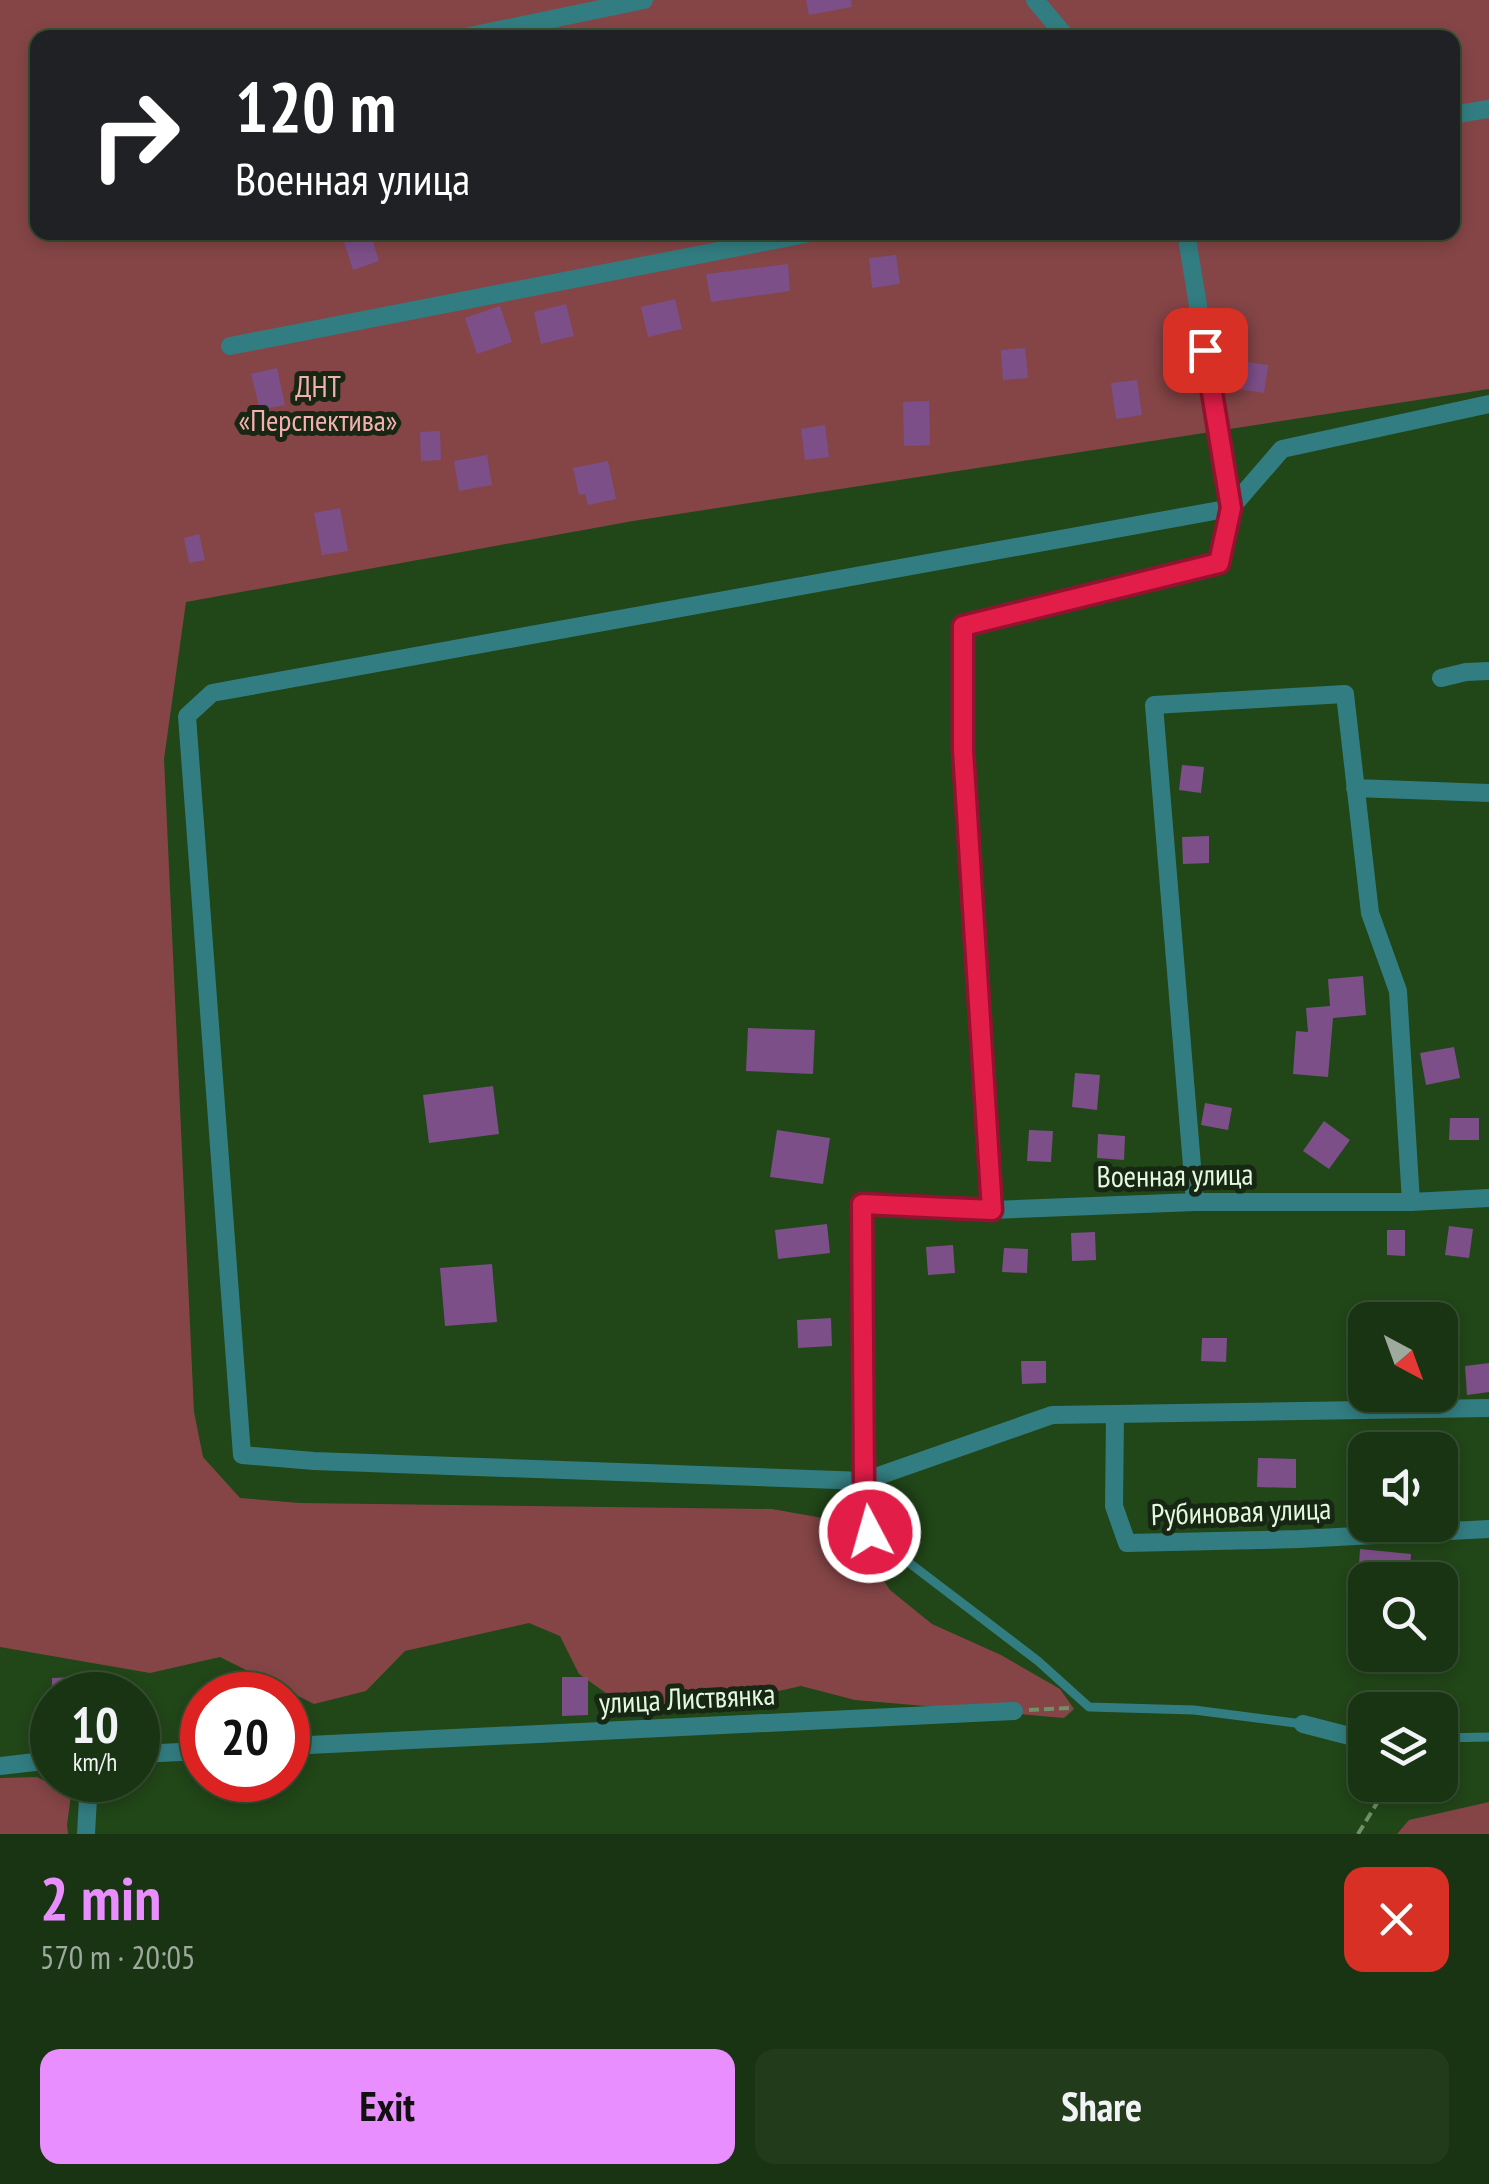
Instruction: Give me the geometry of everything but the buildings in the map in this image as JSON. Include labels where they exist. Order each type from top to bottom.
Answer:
[{"type":"street","points":[[499,30],[644,0]]},
{"type":"street","points":[[1035,0],[1060,30]]},
{"type":"street","points":[[1460,113],[1489,108]]},
{"type":"street","points":[[230,346],[775,240]]},
{"type":"street","points":[[1187,240],[1231,508]]},
{"type":"street","points":[[1489,404],[1282,449],[1231,508],[212,693],[187,716],[242,1455],[864,1481],[1052,1415],[1489,1408]]},
{"type":"street","points":[[1442,678],[1489,671]]},
{"type":"street","points":[[1196,1202],[1154,705],[1345,694],[1370,913],[1398,991],[1410,1202]]},
{"type":"street","points":[[963,750],[992,1210]]},
{"type":"street","points":[[1354,788],[1489,793]]},
{"type":"street","name":"Военная улица","points":[[864,1481],[862,1204],[992,1210],[1196,1202],[1489,1198]]},
{"type":"street","name":"Рубиновая улица","points":[[1114,1414],[1114,1506],[1127,1543],[1299,1540],[1489,1529]]},
{"type":"street","name":"улица Листвянка","points":[[310,1745],[1014,1711]]},
{"type":"street","points":[[1303,1724],[1348,1736]]},
{"type":"street","points":[[0,1766],[30,1763]]},
{"type":"street","points":[[86,1834],[88,1802]]},
{"type":"lane","points":[[963,750],[963,626],[1219,563],[1231,508]]},
{"type":"lane","points":[[864,1481],[870,1532],[1038,1661],[1089,1707],[1194,1710],[1303,1724]]},
{"type":"lane","points":[[1458,1737],[1489,1736]]},
{"type":"path","points":[[1014,1711],[1089,1707]]},
{"type":"path","points":[[1358,1834],[1378,1802]]},
{"type":"green space","name":"ДНТ «Перспектива»","points":[[0,0],[1489,0],[1489,389],[633,521],[186,602],[164,759],[194,1412],[203,1457],[240,1498],[300,1503],[772,1509],[834,1520],[863,1550],[890,1590],[932,1624],[1001,1655],[1060,1689],[1074,1709],[1064,1718],[855,1700],[801,1686],[707,1707],[626,1707],[579,1674],[560,1636],[529,1623],[405,1651],[366,1691],[314,1704],[310,1702],[310,1672],[250,1672],[220,1657],[144,1672],[0,1647]]},
{"type":"green space","points":[[30,1777],[30,1802],[70,1802],[68,1834],[0,1834],[0,1778]]},
{"type":"green space","points":[[1489,1802],[1489,1834],[1397,1834],[1409,1820]]},
{"type":"route","points":[[870,1532],[864,1481],[862,1204],[992,1210],[963,750],[963,626],[1219,563],[1231,508],[1205,350]]}]
